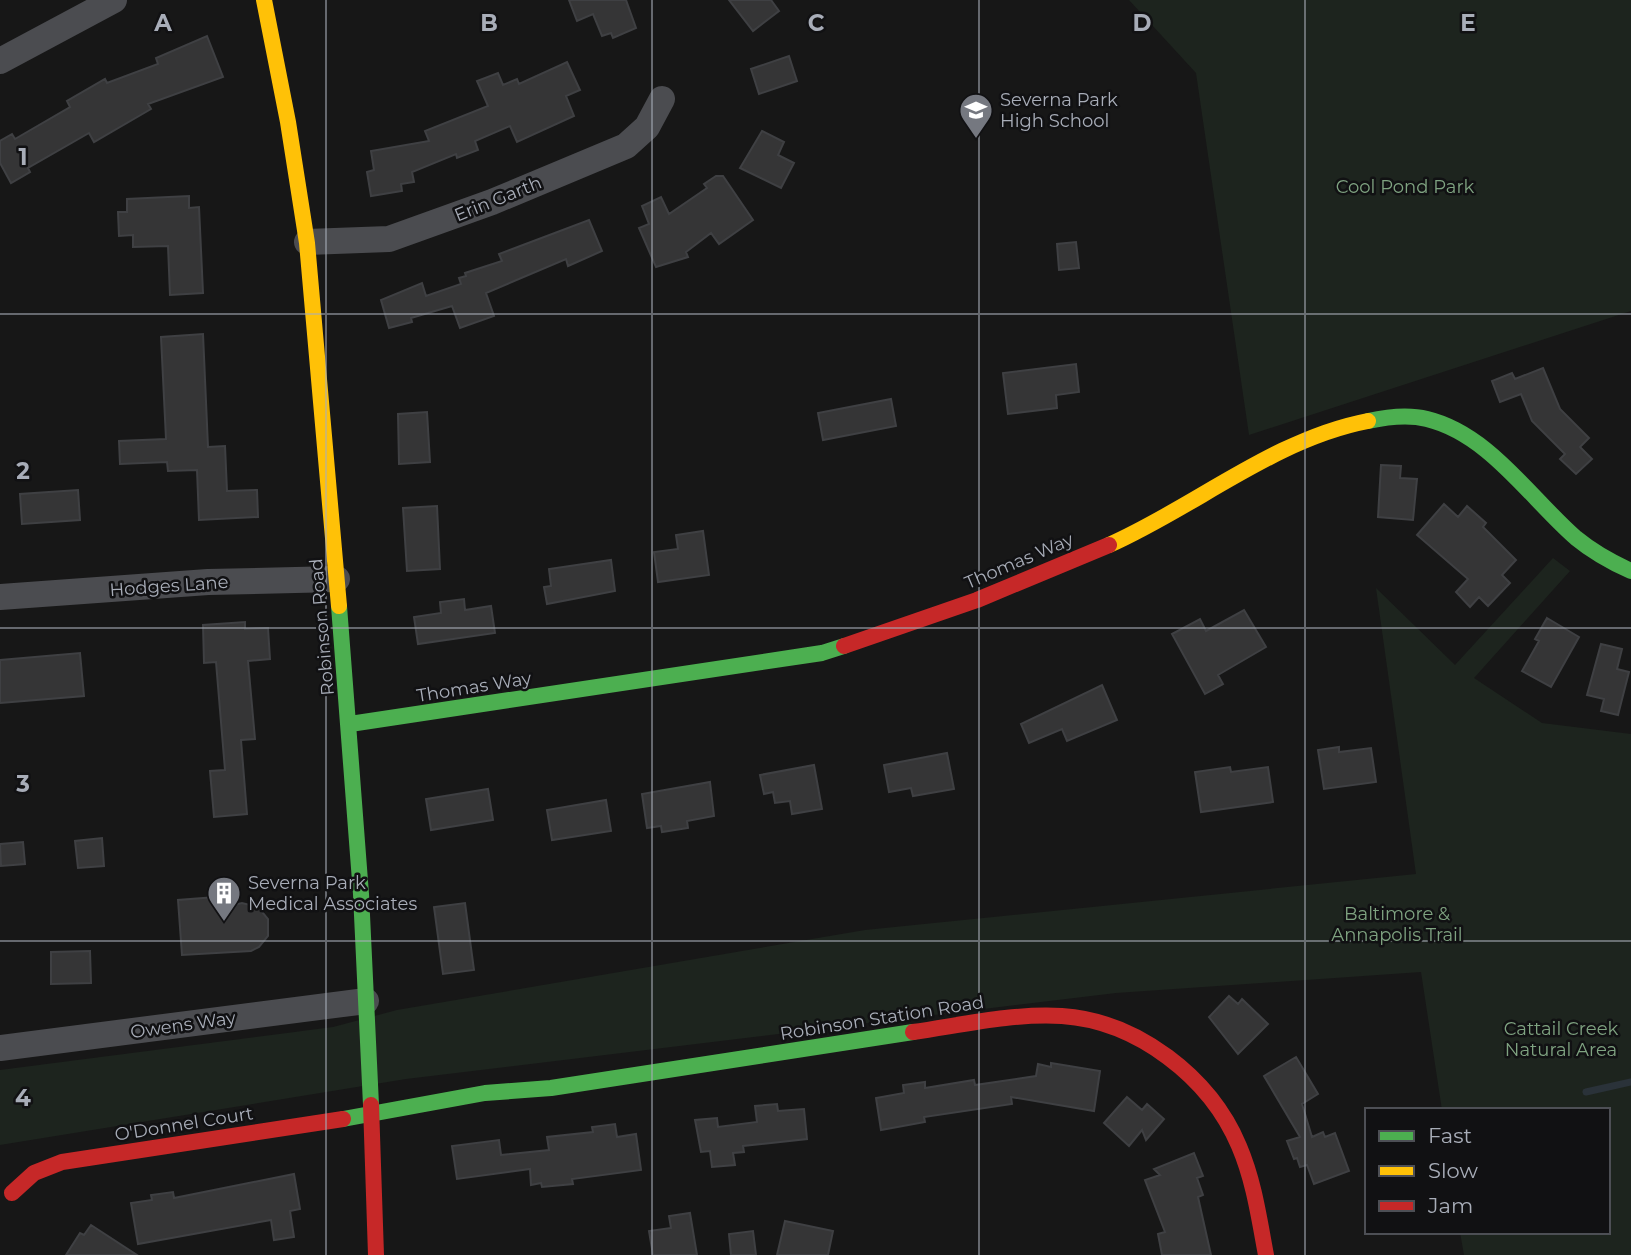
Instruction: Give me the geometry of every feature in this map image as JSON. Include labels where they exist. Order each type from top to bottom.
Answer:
[{"type":"street","points":[[0,61],[114,0]]},
{"type":"street","name":"Robinson Road","points":[[264,0],[285,103],[307,242],[350,724],[366,1002],[376,1255]]},
{"type":"street","name":"Erin Garth","points":[[307,242],[373,242],[389,239],[492,202],[626,146],[648,127],[662,99]]},
{"type":"street","name":"Thomas Way","points":[[350,724],[822,653],[875,638],[937,616],[1132,535],[1330,430],[1367,419],[1424,418],[1456,431],[1594,554],[1631,572]]},
{"type":"street","name":"Hodges Lane","points":[[0,597],[208,582],[337,579]]},
{"type":"street","name":"Owens Way","points":[[0,1048],[366,1002]]},
{"type":"street","name":"Robinson Station Road","points":[[371,1115],[485,1093],[551,1088],[985,1021],[1027,1016],[1073,1017],[1113,1027],[1155,1050],[1188,1073],[1217,1107],[1233,1133],[1245,1164],[1266,1255]]},
{"type":"street","name":"O'Donnel Court","points":[[12,1193],[34,1173],[62,1162],[371,1115]]},
{"type":"green space","name":"Cool Pond Park","points":[[1129,0],[1631,0],[1631,311],[1249,435],[1196,73]]},
{"type":"green space","name":"Baltimore & Annapolis Trail","points":[[1553,558],[1570,571],[1474,678],[1542,723],[1631,734],[1631,1255],[1464,1255],[1460,1234],[1610,1234],[1610,1108],[1442,1108],[1421,972],[1116,993],[406,1079],[0,1145],[0,1070],[333,1027],[397,1010],[865,930],[1416,874],[1376,588],[1455,665]]},
{"type":"building","points":[[569,0],[626,0],[636,28],[613,38],[611,33],[602,36],[593,14],[577,21]]},
{"type":"building","points":[[729,0],[771,0],[779,11],[753,31]]},
{"type":"building","points":[[207,36],[223,77],[148,104],[151,109],[94,142],[89,133],[28,168],[30,172],[11,183],[0,163],[0,141],[12,134],[15,139],[70,107],[67,101],[105,79],[107,83],[158,64],[156,58]]},
{"type":"building","points":[[789,56],[797,81],[759,94],[751,69]]},
{"type":"building","points":[[567,62],[580,90],[566,96],[574,116],[517,142],[510,126],[475,141],[478,150],[457,158],[456,154],[412,172],[414,182],[401,184],[402,191],[371,196],[367,172],[374,170],[371,151],[429,141],[425,131],[488,106],[477,81],[498,73],[503,85],[517,79],[519,84]]},
{"type":"building","points":[[762,131],[784,142],[778,155],[794,163],[781,188],[740,168]]},
{"type":"building","points":[[716,176],[723,176],[753,220],[719,244],[711,233],[686,252],[688,257],[656,267],[639,228],[649,224],[642,206],[661,197],[669,214],[707,188],[704,184]]},
{"type":"building","points":[[189,196],[189,208],[199,207],[203,293],[170,295],[168,246],[133,247],[133,235],[119,236],[118,212],[127,212],[127,199]]},
{"type":"building","points":[[589,220],[602,251],[568,266],[566,259],[486,293],[494,316],[460,328],[452,306],[411,318],[412,322],[389,328],[381,300],[422,283],[426,296],[461,284],[459,278],[466,276],[465,273],[502,261],[499,254]]},
{"type":"building","points":[[1076,242],[1079,268],[1059,270],[1057,244]]},
{"type":"building","points":[[203,334],[208,447],[225,446],[227,491],[257,490],[258,517],[199,520],[197,470],[168,471],[167,462],[120,464],[119,441],[166,439],[161,337]]},
{"type":"building","points":[[1076,364],[1079,392],[1056,395],[1057,408],[1008,414],[1003,373]]},
{"type":"building","points":[[1543,368],[1560,409],[1589,438],[1580,447],[1592,459],[1576,474],[1560,459],[1565,454],[1532,421],[1521,394],[1500,402],[1492,381],[1512,373],[1515,379]]},
{"type":"building","points":[[891,399],[896,426],[823,440],[818,413]]},
{"type":"building","points":[[427,412],[430,462],[399,464],[398,414]]},
{"type":"building","points":[[1381,465],[1401,466],[1400,478],[1417,479],[1413,520],[1378,517]]},
{"type":"building","points":[[78,490],[80,520],[22,524],[20,494]]},
{"type":"building","points":[[1444,504],[1458,517],[1467,506],[1486,523],[1483,527],[1516,560],[1502,575],[1510,583],[1488,606],[1479,597],[1470,607],[1456,592],[1468,579],[1417,535]]},
{"type":"building","points":[[437,506],[440,569],[407,571],[403,508]]},
{"type":"building","points":[[703,531],[709,575],[658,582],[654,552],[678,549],[676,535]]},
{"type":"building","points":[[611,560],[615,591],[547,604],[544,587],[551,586],[549,569]]},
{"type":"building","points":[[464,599],[465,610],[491,606],[495,633],[418,644],[414,617],[441,613],[440,602]]},
{"type":"building","points":[[1244,610],[1266,647],[1218,675],[1223,684],[1205,694],[1172,634],[1200,619],[1206,631]]},
{"type":"building","points":[[1547,618],[1579,637],[1551,687],[1522,671],[1539,641],[1535,639]]},
{"type":"building","points":[[245,622],[245,629],[268,628],[270,659],[248,661],[255,739],[241,740],[247,814],[214,817],[210,771],[225,770],[216,662],[204,663],[203,625]]},
{"type":"building","points":[[1601,644],[1622,649],[1617,669],[1629,672],[1618,715],[1601,711],[1604,699],[1587,695]]},
{"type":"building","points":[[80,653],[84,696],[0,703],[0,660]]},
{"type":"building","points":[[1102,685],[1117,720],[1067,741],[1062,729],[1029,743],[1021,724]]},
{"type":"building","points":[[1339,747],[1339,752],[1371,748],[1376,782],[1324,789],[1318,750]]},
{"type":"building","points":[[947,753],[954,789],[913,796],[911,788],[889,792],[884,765]]},
{"type":"building","points":[[814,765],[822,809],[792,814],[790,801],[775,803],[773,792],[764,794],[760,775]]},
{"type":"building","points":[[1230,767],[1231,772],[1268,767],[1273,802],[1201,812],[1195,772]]},
{"type":"building","points":[[710,782],[714,816],[687,821],[688,828],[662,832],[661,826],[647,828],[642,794]]},
{"type":"building","points":[[488,789],[493,820],[431,830],[426,799]]},
{"type":"building","points":[[606,800],[611,831],[552,840],[547,810]]},
{"type":"building","points":[[102,838],[104,866],[78,868],[75,841]]},
{"type":"building","points":[[23,842],[25,864],[1,866],[0,844]]},
{"type":"building","name":"Severna Park Medical Associates","points":[[216,897],[229,906],[242,903],[258,907],[268,919],[268,936],[259,947],[251,951],[182,955],[178,900]]},
{"type":"building","points":[[465,903],[474,970],[443,974],[434,907]]},
{"type":"building","points":[[90,951],[91,983],[51,984],[51,952]]},
{"type":"building","points":[[1229,996],[1238,1004],[1242,999],[1268,1024],[1238,1054],[1209,1017]]},
{"type":"building","points":[[1296,1057],[1318,1094],[1302,1104],[1312,1137],[1323,1132],[1325,1137],[1335,1133],[1349,1171],[1314,1184],[1307,1165],[1300,1167],[1297,1158],[1294,1159],[1287,1141],[1300,1137],[1264,1076]]},
{"type":"building","points":[[1051,1063],[1100,1071],[1094,1111],[1011,1097],[1012,1104],[924,1117],[925,1122],[881,1130],[876,1098],[904,1093],[903,1085],[925,1082],[925,1088],[974,1080],[975,1085],[1036,1076],[1038,1064],[1051,1067]]},
{"type":"building","points":[[1127,1097],[1142,1110],[1147,1104],[1164,1119],[1146,1140],[1142,1130],[1129,1146],[1104,1123]]},
{"type":"building","points":[[777,1104],[778,1111],[804,1109],[807,1139],[743,1146],[744,1152],[733,1153],[735,1165],[712,1167],[710,1151],[701,1152],[695,1120],[717,1118],[718,1127],[757,1122],[755,1106]]},
{"type":"building","points":[[615,1124],[617,1137],[636,1134],[641,1170],[572,1179],[573,1184],[542,1187],[541,1183],[531,1185],[530,1169],[457,1179],[452,1146],[499,1140],[501,1155],[549,1150],[547,1137],[593,1132],[592,1127]]},
{"type":"building","points":[[1194,1153],[1203,1176],[1197,1178],[1203,1195],[1198,1197],[1211,1255],[1162,1255],[1158,1234],[1165,1232],[1145,1180],[1160,1175],[1154,1169]]},
{"type":"building","points":[[294,1174],[300,1209],[290,1211],[294,1237],[274,1240],[271,1220],[138,1244],[131,1203],[152,1200],[151,1195],[173,1192],[174,1198]]},
{"type":"building","points":[[690,1213],[697,1255],[653,1255],[649,1231],[671,1228],[669,1216]]},
{"type":"building","points":[[785,1221],[833,1231],[828,1255],[777,1255]]},
{"type":"building","points":[[91,1225],[137,1255],[66,1255],[80,1233],[84,1235]]},
{"type":"building","points":[[753,1231],[756,1255],[731,1255],[729,1234]]},
{"type":"waterway","points":[[1586,1092],[1631,1082]]},
{"type":"traffic: fast","points":[[1368,421],[1420,417],[1470,438],[1508,469],[1576,538],[1631,571]]},
{"type":"traffic: fast","points":[[339,606],[361,894],[371,1105]]},
{"type":"traffic: fast","points":[[350,724],[822,653],[844,646]]},
{"type":"traffic: fast","points":[[343,1119],[485,1093],[551,1088],[913,1032]]},
{"type":"traffic: slow","points":[[264,0],[288,122],[307,243],[339,606]]},
{"type":"traffic: slow","points":[[1109,545],[1141,530],[1267,458],[1333,430],[1368,421]]},
{"type":"traffic: jam","points":[[844,646],[977,600],[1109,545]]},
{"type":"traffic: jam","points":[[913,1032],[1006,1018],[1062,1016],[1090,1020],[1143,1041],[1190,1076],[1210,1097],[1226,1121],[1249,1173],[1266,1255]]},
{"type":"traffic: jam","points":[[371,1105],[376,1255]]},
{"type":"traffic: jam","points":[[12,1193],[34,1173],[62,1162],[343,1119]]},
{"type":"place","name":"Severna Park High School","points":[[976,140]]},
{"type":"place","name":"Severna Park Medical Associates","points":[[224,923]]},
{"type":"park label","name":"Cattail Creek Natural Area","points":[[1561,1039]]}]
